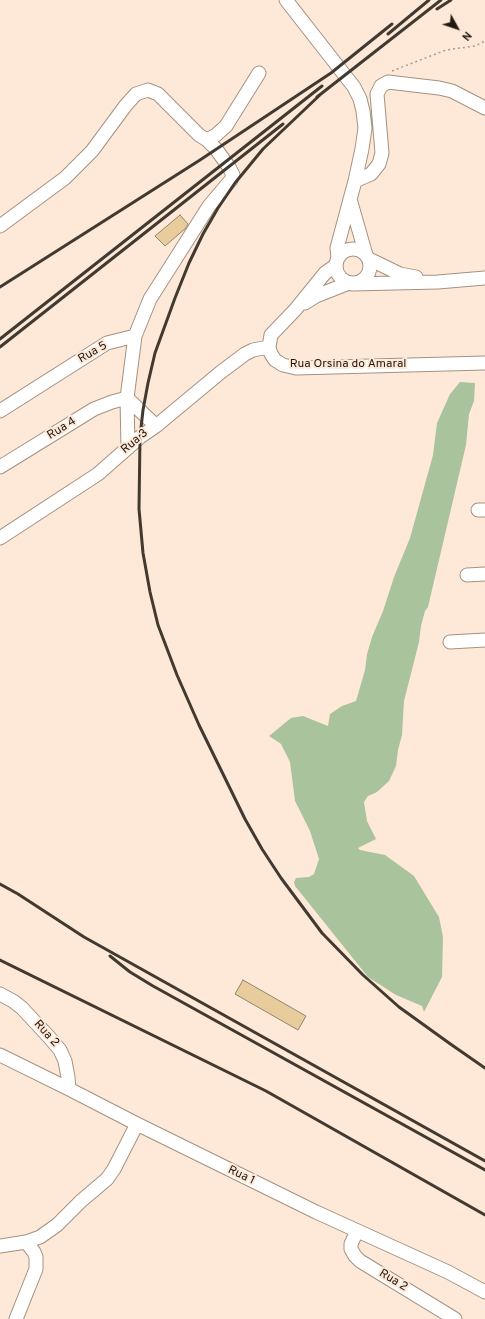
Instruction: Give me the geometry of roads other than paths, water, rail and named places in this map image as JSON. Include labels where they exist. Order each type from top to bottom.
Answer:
[{"type":"street","points":[[286,0],[354,87],[360,99],[363,111],[365,128],[362,149],[336,248],[338,275],[344,282],[350,284],[438,282],[485,278]]},
{"type":"street","points":[[296,0],[301,19]]},
{"type":"street","points":[[207,140],[216,135],[226,126],[260,73]]},
{"type":"street","points":[[355,180],[371,174],[378,164],[382,153],[377,94],[381,86],[388,82],[452,91],[485,108]]},
{"type":"street","points":[[0,226],[65,178],[92,151],[136,94],[148,90],[158,94],[199,135],[207,140],[216,149],[231,170],[233,175],[231,180],[209,206],[150,299],[135,336],[127,398],[128,448]]},
{"type":"street","points":[[295,310],[316,296],[350,284],[358,283],[368,276],[370,265],[350,199]]},
{"type":"street","points":[[269,347],[271,335],[295,310],[325,273],[337,262],[342,253],[348,250],[354,249],[361,251],[367,257],[400,274],[438,282]]},
{"type":"street","name":"Rua 5","points":[[0,411],[108,343],[135,336]]},
{"type":"street","name":"Rua Orsina do Amaral","points":[[269,347],[275,360],[283,365],[296,368],[485,363]]},
{"type":"street","name":"Rua 3","points":[[0,538],[98,474],[140,437],[156,426],[245,354],[252,350],[269,347]]},
{"type":"street","points":[[127,398],[156,426]]},
{"type":"street","name":"Rua 4","points":[[0,467],[94,409],[127,398]]},
{"type":"street","points":[[467,575],[485,574]]},
{"type":"street","points":[[450,642],[485,640]]},
{"type":"street","name":"Rua 2","points":[[0,994],[22,1008],[49,1036],[60,1050],[68,1077],[69,1089]]},
{"type":"street","name":"Rua 1","points":[[0,1055],[316,1212],[448,1272],[485,1292]]},
{"type":"street","points":[[0,1246],[26,1242],[40,1237],[57,1225],[81,1200],[107,1179],[114,1169],[137,1124]]},
{"type":"street","name":"Rua 2","points":[[357,1231],[351,1244],[351,1249],[360,1261],[455,1319]]},
{"type":"street","points":[[16,1319],[36,1269],[36,1257],[26,1242]]},
{"type":"railway","points":[[388,34],[429,0]]},
{"type":"railway","points":[[317,97],[441,0]]},
{"type":"railway","points":[[437,9],[451,0]]},
{"type":"railway","points":[[0,287],[200,160],[331,73],[392,24]]},
{"type":"railway","points":[[0,339],[322,86]]},
{"type":"railway","points":[[322,93],[263,149],[235,183],[203,234],[189,263],[175,298],[155,353],[143,410],[140,437],[139,509],[143,553],[158,625],[177,675],[199,725],[245,819],[281,878],[322,933],[363,975],[399,1007],[485,1068]]},
{"type":"railway","points":[[0,347],[283,124]]},
{"type":"railway","points":[[0,884],[84,937],[485,1161]]},
{"type":"railway","points":[[110,956],[130,972],[153,986],[485,1170]]},
{"type":"railway","points":[[0,960],[266,1091],[485,1215]]}]
